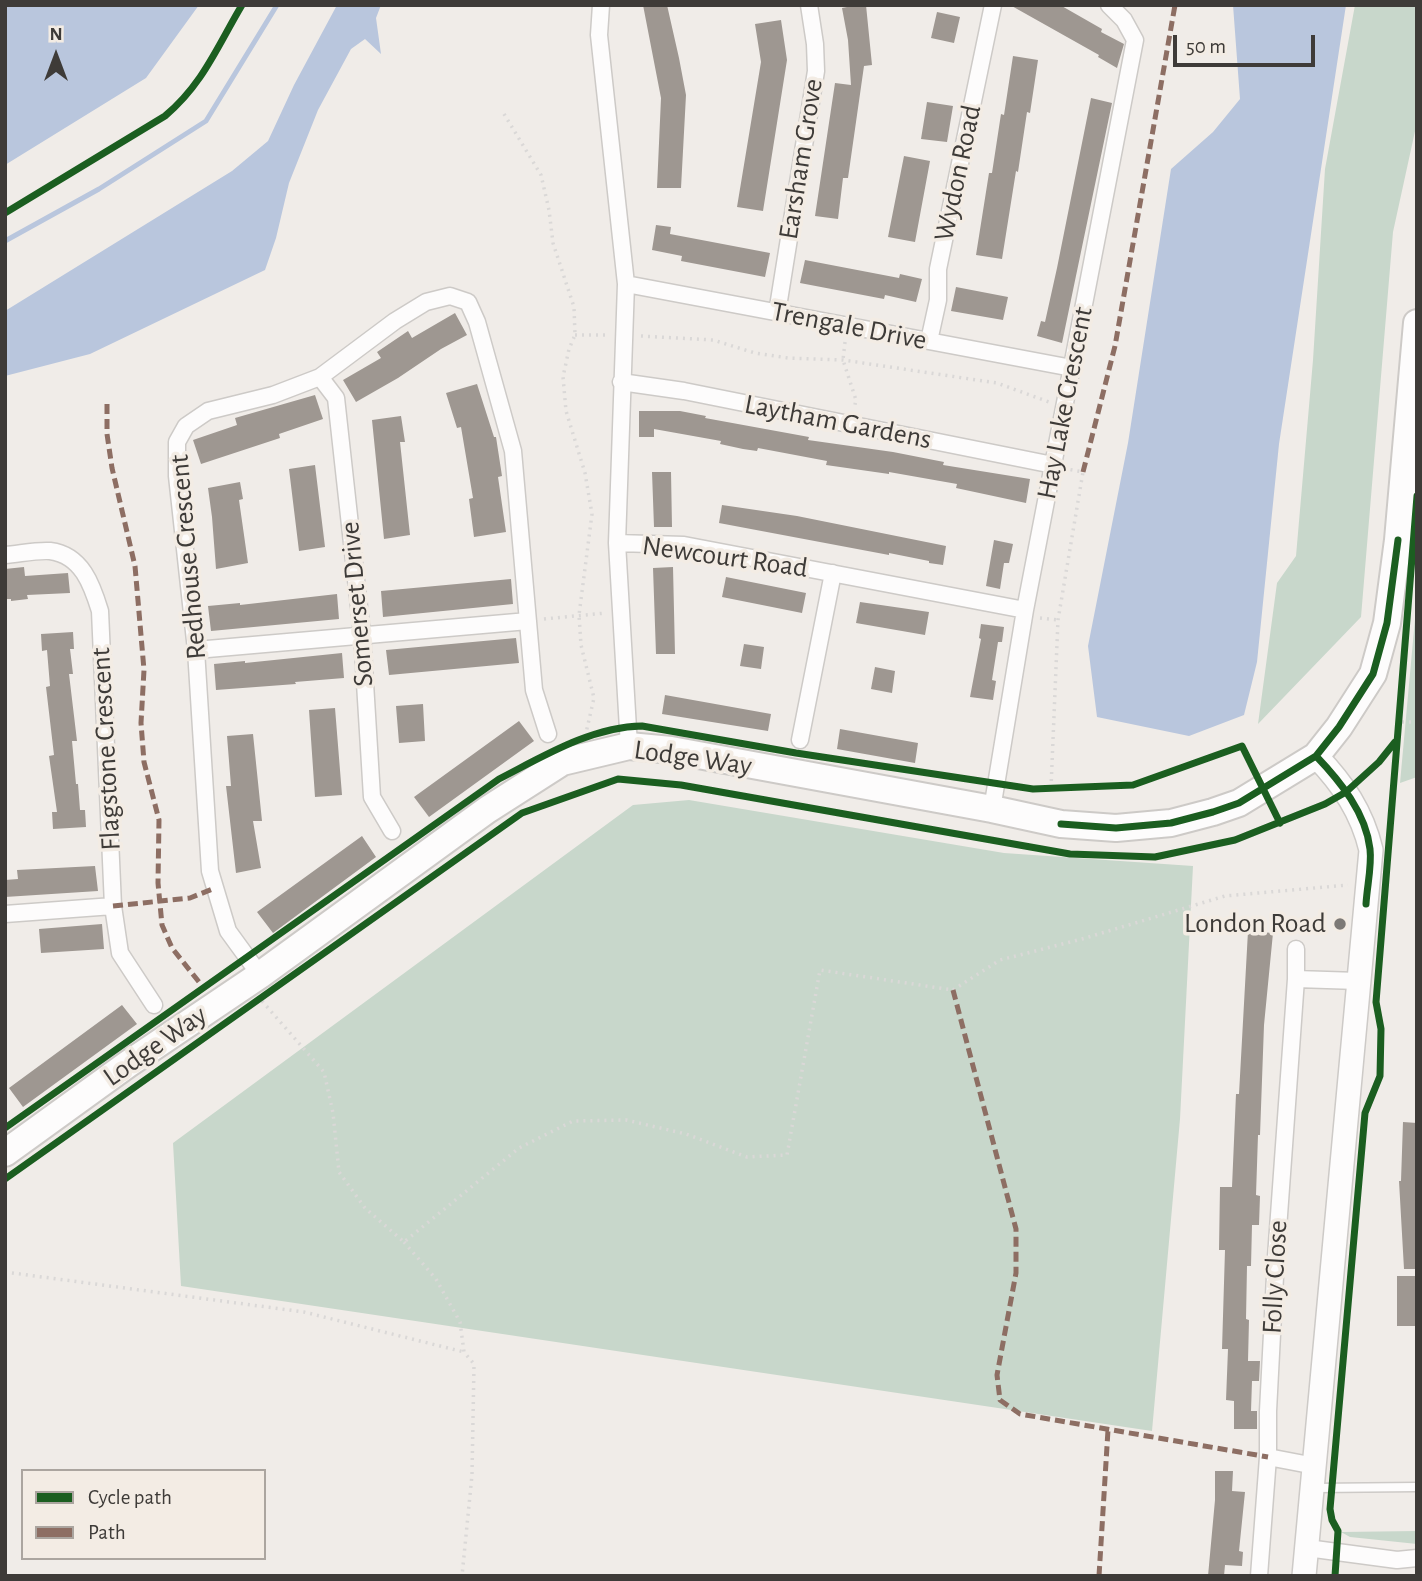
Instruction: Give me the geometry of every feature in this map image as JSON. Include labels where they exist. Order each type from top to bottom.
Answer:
[{"type":"main road","points":[[1304,1576],[1371,850],[1365,825],[1334,775],[1316,756],[1339,727],[1373,674],[1387,623],[1398,540],[1417,323]]},
{"type":"main road","name":"Lodge Way","points":[[5,1153],[128,1064],[264,989],[487,810],[562,762],[628,736],[671,750],[1061,824],[1116,828],[1171,823],[1213,813],[1239,803],[1316,756]]},
{"type":"street","points":[[601,5],[599,35],[626,284],[617,543],[628,736]]},
{"type":"street","name":"Earsham Grove","points":[[777,313],[816,71],[809,5]]},
{"type":"street","name":"Wydon Road","points":[[929,341],[938,300],[938,269],[993,5]]},
{"type":"street","name":"Hay Lake Crescent","points":[[992,809],[1025,610],[1135,40],[1125,20],[1109,5]]},
{"type":"street","name":"Trengale Drive","points":[[626,284],[1072,368]]},
{"type":"street","name":"Redhouse Crescent","points":[[264,989],[228,931],[210,871],[196,650],[177,476],[177,442],[186,426],[208,411],[273,395],[320,377],[395,321],[426,302],[450,296],[468,302],[477,322],[513,451],[534,690],[548,734]]},
{"type":"street","name":"Somerset Drive","points":[[320,377],[336,398],[362,634],[372,797],[392,831]]},
{"type":"street","name":"Laytham Gardens","points":[[621,382],[684,391],[1054,465]]},
{"type":"street","name":"Newcourt Road","points":[[617,543],[684,545],[1025,610]]},
{"type":"street","name":"Flagstone Crescent","points":[[5,555],[51,551],[76,562],[92,583],[100,611],[113,906],[120,953],[154,1005]]},
{"type":"street","name":"Newcourt Road","points":[[800,740],[832,573]]},
{"type":"street","points":[[196,650],[528,621]]},
{"type":"street","points":[[5,914],[113,906]]},
{"type":"street","name":"Folly Close","points":[[1259,1576],[1296,949]]},
{"type":"street","points":[[1296,979],[1358,981]]},
{"type":"street","points":[[1268,1457],[1313,1477]]},
{"type":"street","points":[[1307,1548],[1397,1560],[1417,1558]]},
{"type":"lane","points":[[1313,1477],[1417,1487]]},
{"type":"path","points":[[504,114],[541,175],[550,209],[553,243],[574,307],[575,335],[569,349],[564,377],[566,411],[585,473],[592,513],[579,615],[581,645],[594,698],[584,738],[628,736]]},
{"type":"path","points":[[846,326],[843,360],[856,400],[851,425]]},
{"type":"path","points":[[575,335],[624,334],[713,340],[755,353],[788,358],[843,360],[997,383],[1064,408]]},
{"type":"path","points":[[1051,788],[1058,620],[1083,472],[1054,465]]},
{"type":"path","points":[[528,621],[621,612]]},
{"type":"path","points":[[1399,722],[1417,722]]},
{"type":"path","points":[[1042,789],[1065,788]]},
{"type":"path","points":[[404,1242],[519,1147],[573,1121],[626,1120],[686,1134],[747,1157],[787,1155],[820,970],[953,990],[1000,960],[1082,939],[1225,896],[1368,883]]},
{"type":"path","points":[[250,1007],[264,989],[324,1072],[333,1113],[339,1172],[365,1208],[404,1242],[436,1279],[460,1322],[464,1352],[474,1364],[472,1475],[463,1576]]},
{"type":"path","points":[[5,1272],[304,1312],[464,1352]]},
{"type":"green space","points":[[1355,5],[1417,5],[1417,122],[1393,232],[1361,617],[1258,724],[1277,583],[1296,556],[1313,360],[1325,169]]},
{"type":"green space","points":[[1417,597],[1417,777],[1400,783]]},
{"type":"green space","points":[[689,800],[1004,853],[1193,866],[1180,1119],[1152,1431],[181,1286],[173,1143],[633,805]]},
{"type":"green space","points":[[1417,1531],[1417,1544],[1350,1537],[1341,1532]]},
{"type":"water","points":[[5,5],[199,5],[146,78],[5,165]]},
{"type":"water","points":[[337,5],[381,5],[376,18],[381,54],[365,39],[351,49],[318,110],[289,183],[265,270],[90,354],[5,376],[5,311],[232,171],[268,141],[294,85]]},
{"type":"water","points":[[1233,5],[1346,5],[1279,444],[1257,662],[1244,715],[1189,736],[1097,717],[1088,646],[1128,443],[1171,169],[1213,132],[1240,99]]},
{"type":"building","points":[[643,5],[667,5],[679,58],[686,95],[681,188],[657,188],[661,98]]},
{"type":"building","points":[[866,5],[872,65],[864,66],[848,178],[843,178],[838,219],[815,216],[835,83],[851,85],[848,40],[842,8]]},
{"type":"building","points":[[1010,5],[1060,5],[1102,29],[1101,32],[1124,44],[1117,68],[1098,57],[1099,55]]},
{"type":"building","points":[[937,12],[960,17],[954,43],[931,38]]},
{"type":"building","points":[[781,20],[787,60],[763,211],[737,207],[761,62],[755,24]]},
{"type":"building","points":[[1013,56],[1038,60],[1002,259],[976,255],[989,173],[992,173],[1001,114],[1004,115]]},
{"type":"building","points":[[1091,98],[1112,103],[1062,343],[1037,336],[1041,321],[1045,322]]},
{"type":"building","points":[[927,102],[953,106],[947,142],[921,139]]},
{"type":"building","points":[[904,156],[930,161],[915,242],[888,237]]},
{"type":"building","points":[[656,225],[671,227],[670,234],[770,253],[765,277],[681,261],[682,256],[652,250]]},
{"type":"building","points":[[805,260],[899,278],[900,274],[922,279],[916,302],[885,295],[884,299],[800,283]]},
{"type":"building","points":[[956,287],[1008,297],[1003,320],[951,311]]},
{"type":"building","points":[[455,313],[467,335],[356,402],[343,380],[381,358],[377,352],[408,331],[412,338]]},
{"type":"building","points":[[477,384],[496,437],[502,476],[498,477],[506,532],[474,537],[469,499],[473,498],[461,427],[457,428],[446,393]]},
{"type":"building","points":[[315,395],[323,419],[279,434],[280,438],[201,464],[193,440],[237,425],[235,418]]},
{"type":"building","points":[[639,411],[680,411],[809,437],[808,440],[893,452],[944,462],[943,465],[1030,479],[1026,503],[956,488],[957,484],[889,472],[826,465],[827,461],[758,448],[757,451],[743,449],[720,444],[721,441],[654,429],[654,437],[639,437]]},
{"type":"building","points":[[401,416],[405,442],[400,442],[410,535],[384,539],[372,420]]},
{"type":"building","points":[[315,465],[325,547],[299,551],[289,469]]},
{"type":"building","points":[[652,472],[671,472],[672,527],[654,527]]},
{"type":"building","points":[[240,482],[243,499],[239,500],[248,563],[216,569],[208,488]]},
{"type":"building","points":[[722,505],[797,516],[946,546],[943,565],[719,523]]},
{"type":"building","points":[[994,540],[1013,544],[1009,563],[1004,563],[1000,589],[986,586]]},
{"type":"building","points":[[24,567],[25,576],[68,573],[70,593],[27,595],[28,599],[11,601],[5,599],[5,569]]},
{"type":"building","points":[[673,567],[675,654],[656,654],[653,568]]},
{"type":"building","points":[[726,577],[806,593],[802,613],[722,597]]},
{"type":"building","points":[[511,579],[513,604],[383,617],[381,591]]},
{"type":"building","points":[[337,594],[339,619],[211,631],[208,606]]},
{"type":"building","points":[[860,602],[929,612],[925,635],[856,623]]},
{"type":"building","points":[[981,624],[1004,627],[1002,642],[998,642],[992,680],[996,681],[993,700],[970,697],[981,639]]},
{"type":"building","points":[[73,632],[74,649],[70,649],[73,674],[69,674],[77,741],[72,741],[80,810],[85,810],[86,827],[53,829],[52,812],[57,812],[49,756],[54,755],[46,687],[50,686],[47,650],[42,651],[41,634]]},
{"type":"building","points":[[516,638],[519,663],[389,675],[386,650]]},
{"type":"building","points":[[744,644],[764,647],[761,669],[740,666]]},
{"type":"building","points":[[342,653],[344,678],[216,690],[214,664]]},
{"type":"building","points":[[875,667],[895,671],[892,693],[871,689]]},
{"type":"building","points":[[665,695],[771,714],[768,731],[662,714]]},
{"type":"building","points":[[423,704],[425,741],[399,743],[396,706]]},
{"type":"building","points":[[335,708],[342,795],[315,797],[309,710]]},
{"type":"building","points":[[519,721],[534,741],[429,817],[414,797]]},
{"type":"building","points":[[840,729],[918,743],[915,763],[837,749]]},
{"type":"building","points":[[253,734],[262,821],[253,821],[261,868],[236,873],[226,786],[231,786],[227,736]]},
{"type":"building","points":[[362,836],[376,857],[273,933],[257,912]]},
{"type":"building","points":[[95,866],[98,891],[5,897],[5,880],[18,879],[17,870]]},
{"type":"building","points":[[102,924],[104,949],[41,953],[39,929]]},
{"type":"building","points":[[1248,931],[1273,933],[1264,1025],[1258,1135],[1256,1195],[1260,1196],[1259,1225],[1252,1225],[1251,1266],[1247,1266],[1248,1361],[1260,1361],[1259,1381],[1252,1381],[1251,1411],[1257,1411],[1257,1429],[1234,1429],[1234,1401],[1226,1400],[1228,1349],[1222,1349],[1225,1250],[1219,1250],[1220,1187],[1232,1187]]},
{"type":"building","points":[[122,1005],[137,1024],[23,1107],[9,1088]]},
{"type":"building","points":[[1403,1122],[1417,1123],[1417,1269],[1404,1269],[1399,1181]]},
{"type":"building","points":[[1397,1276],[1417,1276],[1417,1326],[1397,1326]]},
{"type":"building","points":[[1215,1471],[1233,1471],[1232,1491],[1245,1492],[1239,1551],[1243,1552],[1242,1566],[1225,1565],[1224,1576],[1208,1576]]},
{"type":"waterway","points":[[5,241],[99,189],[206,121],[277,5]]},
{"type":"marked path","points":[[1083,472],[1115,346],[1175,5]]},
{"type":"marked path","points":[[107,404],[107,434],[112,468],[135,566],[144,670],[141,723],[144,762],[159,820],[158,883],[162,925],[172,948],[203,987]]},
{"type":"marked path","points":[[113,906],[190,898],[215,888]]},
{"type":"marked path","points":[[953,990],[1016,1229],[1016,1273],[997,1375],[1000,1400],[1020,1414],[1268,1457]]},
{"type":"marked path","points":[[1099,1576],[1108,1430]]},
{"type":"cycle path","points":[[5,213],[165,116],[190,91],[242,5]]},
{"type":"cycle path","points":[[1335,1576],[1338,1531],[1330,1509],[1365,1113],[1380,1076],[1381,1029],[1376,1002],[1417,496]]},
{"type":"cycle path","points":[[1061,824],[1116,828],[1171,823],[1213,812],[1239,803],[1316,756],[1339,727],[1373,674],[1387,623],[1398,540]]},
{"type":"cycle path","points":[[5,1128],[499,779],[568,744],[604,731],[642,726],[796,753],[1033,789],[1133,785],[1242,746],[1280,823]]},
{"type":"cycle path","points":[[5,1179],[522,813],[618,779],[681,785],[1070,854],[1155,857],[1235,840],[1325,804],[1346,792],[1379,762],[1395,742]]},
{"type":"cycle path","points":[[1316,756],[1343,787],[1368,836],[1370,869],[1366,904]]},
{"type":"place","name":"London Road","points":[[1340,924]]}]
